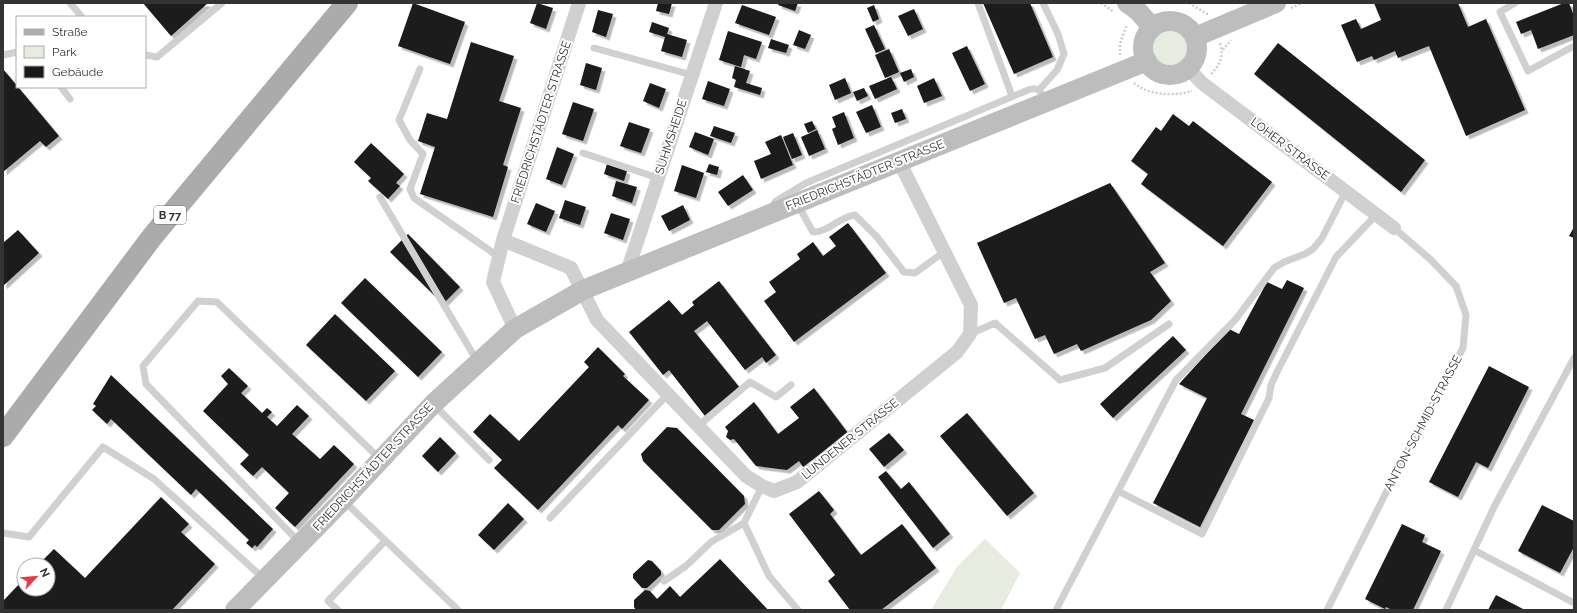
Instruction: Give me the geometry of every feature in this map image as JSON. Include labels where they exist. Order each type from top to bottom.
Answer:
[{"type":"main road","name":"B 77","points":[[3,436],[152,236],[347,3]]},
{"type":"street","name":"FRIEDRICHSTÄDTER STRASSE","points":[[515,329],[493,282],[503,240],[579,3]]},
{"type":"street","name":"SUHMSHEIDE","points":[[627,272],[716,3]]},
{"type":"street","points":[[1196,37],[1214,28],[1276,3]]},
{"type":"street","points":[[1132,7],[1152,27]]},
{"type":"street","points":[[1168,21],[1179,22],[1189,28],[1196,37],[1197,51],[1193,63],[1179,73],[1168,75],[1158,72],[1147,61],[1143,51],[1144,40],[1152,27],[1168,21]]},
{"type":"street","name":"FRIEDRICHSTÄDTER STRASSE","points":[[235,610],[301,544],[433,404],[515,329],[583,290],[899,161],[1042,96],[1147,61]]},
{"type":"street","name":"LOHER STRASSE","points":[[1188,68],[1202,83],[1394,228]]},
{"type":"street","points":[[899,161],[971,305],[970,334]]},
{"type":"street","points":[[503,240],[571,268],[583,290]]},
{"type":"street","name":"LUNDENER STRASSE","points":[[583,290],[596,320],[746,476],[762,486],[774,491],[797,482],[957,352],[970,334]]},
{"type":"lane","points":[[70,3],[81,16]]},
{"type":"lane","points":[[146,55],[157,58],[222,3]]},
{"type":"lane","points":[[978,3],[1012,96]]},
{"type":"lane","points":[[776,211],[774,204],[776,201],[801,185],[1012,96],[1031,89],[1042,96],[1058,70],[1064,54],[1058,34],[1043,3]]},
{"type":"lane","points":[[1515,3],[1500,12],[1528,71],[1574,46]]},
{"type":"lane","points":[[594,48],[692,75]]},
{"type":"lane","points":[[3,55],[16,52]]},
{"type":"lane","points":[[420,69],[399,120],[410,140],[423,154],[410,189],[414,198],[499,257]]},
{"type":"lane","points":[[62,88],[70,99]]},
{"type":"lane","points":[[583,153],[658,178]]},
{"type":"lane","points":[[1056,610],[1176,380],[1236,319],[1274,268],[1313,249],[1322,238],[1346,191]]},
{"type":"lane","points":[[380,197],[478,363]]},
{"type":"lane","points":[[797,203],[813,232],[821,232],[846,216],[855,215],[877,237],[904,272],[915,273],[944,252]]},
{"type":"lane","points":[[1118,491],[1202,534],[1269,398],[1271,384],[1330,268],[1345,247],[1377,214]]},
{"type":"lane","name":"ANTON-SCHMID-STRASSE","points":[[1327,610],[1401,463],[1463,348],[1466,314],[1456,286],[1431,260],[1394,228]]},
{"type":"lane","points":[[301,544],[146,384],[143,366],[198,301],[217,302],[381,460]]},
{"type":"lane","points":[[970,334],[995,323],[1060,380],[1105,368],[1169,324]]},
{"type":"lane","points":[[1446,610],[1494,507],[1574,358]]},
{"type":"lane","points":[[698,426],[750,382],[776,397],[791,385]]},
{"type":"lane","points":[[550,518],[668,394]]},
{"type":"lane","points":[[433,404],[489,460]]},
{"type":"lane","points":[[3,533],[29,537],[103,447],[154,479],[265,580]]},
{"type":"lane","points":[[664,581],[686,566],[711,542],[744,523],[762,486]]},
{"type":"lane","points":[[343,500],[458,610]]},
{"type":"lane","points":[[744,523],[769,576],[798,610]]},
{"type":"lane","points":[[338,610],[328,601],[385,541]]},
{"type":"lane","points":[[1474,550],[1574,603]]},
{"type":"path","points":[[1132,7],[1120,44],[1120,55],[1126,68],[1135,83],[1145,90],[1161,94],[1178,94],[1192,91],[1202,83],[1213,72],[1222,56],[1223,51],[1211,17],[1189,3]]},
{"type":"green space","points":[[1174,29],[1183,34],[1187,40],[1187,54],[1183,60],[1174,65],[1166,65],[1157,60],[1153,54],[1152,43],[1157,34],[1163,30]]},
{"type":"green space","points":[[985,539],[1020,573],[1001,610],[931,610],[957,567]]},
{"type":"building","points":[[143,3],[208,3],[171,36]]},
{"type":"building","points":[[413,3],[465,22],[450,64],[398,46]]},
{"type":"building","points":[[537,3],[553,8],[546,29],[530,23]]},
{"type":"building","points":[[658,3],[672,3],[669,14],[656,11]]},
{"type":"building","points":[[779,3],[798,3],[795,11],[778,5]]},
{"type":"building","points":[[983,3],[1030,3],[1053,57],[1014,74]]},
{"type":"building","points":[[1374,3],[1458,3],[1468,27],[1486,19],[1525,110],[1466,136],[1429,46],[1398,58],[1395,51],[1374,60],[1372,56],[1357,62],[1341,25],[1356,19],[1361,29],[1381,20]]},
{"type":"building","points":[[1564,3],[1569,3],[1574,16],[1574,35],[1538,49],[1531,30],[1521,34],[1516,22]]},
{"type":"building","points":[[742,5],[776,17],[769,35],[735,23]]},
{"type":"building","points":[[874,5],[879,19],[873,22],[867,8]]},
{"type":"building","points":[[914,9],[923,29],[908,36],[898,16]]},
{"type":"building","points":[[598,10],[613,14],[606,37],[592,32]]},
{"type":"building","points":[[652,22],[669,28],[667,34],[687,40],[682,57],[661,51],[665,37],[649,32]]},
{"type":"building","points":[[874,25],[885,49],[876,53],[865,29]]},
{"type":"building","points":[[799,30],[811,35],[805,49],[793,45]]},
{"type":"building","points":[[728,31],[762,42],[756,59],[744,55],[741,67],[719,60]]},
{"type":"building","points":[[771,39],[789,45],[786,53],[768,48]]},
{"type":"building","points":[[471,42],[514,56],[499,101],[521,108],[503,165],[508,167],[493,217],[420,194],[435,147],[418,141],[427,113],[447,119]]},
{"type":"building","points":[[1278,43],[1425,160],[1401,192],[1254,74]]},
{"type":"building","points":[[967,46],[985,84],[970,91],[952,53]]},
{"type":"building","points":[[889,49],[899,72],[885,78],[875,55]]},
{"type":"building","points":[[586,63],[602,68],[596,90],[580,85]]},
{"type":"building","points":[[735,66],[750,71],[746,83],[762,88],[760,95],[734,87],[736,80],[732,78]]},
{"type":"building","points":[[3,69],[16,85],[16,88],[19,88],[59,136],[46,147],[40,141],[3,172]]},
{"type":"building","points":[[911,69],[914,77],[904,82],[900,73]]},
{"type":"building","points":[[891,77],[897,89],[875,99],[869,86]]},
{"type":"building","points":[[845,78],[851,93],[835,100],[829,85]]},
{"type":"building","points":[[934,78],[942,96],[924,103],[917,86]]},
{"type":"building","points":[[708,81],[730,89],[724,106],[702,99]]},
{"type":"building","points":[[650,83],[666,89],[659,108],[643,101]]},
{"type":"building","points":[[864,88],[868,96],[857,101],[853,92]]},
{"type":"building","points":[[573,102],[594,109],[583,141],[562,134]]},
{"type":"building","points":[[872,105],[881,127],[866,133],[856,112]]},
{"type":"building","points":[[902,109],[906,119],[895,123],[891,113]]},
{"type":"building","points":[[844,112],[854,138],[838,145],[832,129],[836,127],[832,117]]},
{"type":"building","points":[[1173,114],[1189,126],[1193,121],[1272,182],[1223,246],[1141,184],[1148,174],[1131,161],[1156,127],[1161,131]]},
{"type":"building","points":[[812,121],[816,129],[808,133],[804,124]]},
{"type":"building","points":[[629,122],[650,129],[641,153],[620,146]]},
{"type":"building","points":[[714,126],[735,133],[731,143],[710,136]]},
{"type":"building","points":[[817,130],[825,149],[809,156],[801,137]]},
{"type":"building","points":[[695,132],[714,139],[708,155],[689,147]]},
{"type":"building","points":[[793,133],[802,155],[792,159],[783,137]]},
{"type":"building","points":[[781,135],[793,165],[761,179],[754,161],[771,154],[765,142]]},
{"type":"building","points":[[371,143],[404,174],[396,183],[400,186],[388,199],[368,181],[371,178],[354,162]]},
{"type":"building","points":[[557,147],[574,154],[562,185],[546,179]]},
{"type":"building","points":[[607,164],[627,171],[624,181],[604,174]]},
{"type":"building","points":[[709,164],[719,167],[717,175],[706,172]]},
{"type":"building","points":[[682,165],[704,173],[696,198],[674,191]]},
{"type":"building","points":[[743,175],[753,190],[728,206],[718,192]]},
{"type":"building","points":[[616,181],[637,187],[632,203],[612,196]]},
{"type":"building","points":[[1110,183],[1165,263],[1150,272],[1171,301],[1151,320],[1081,351],[1077,344],[1054,354],[1045,335],[1035,339],[1016,298],[1004,303],[977,243]]},
{"type":"building","points":[[565,200],[586,207],[580,225],[559,218]]},
{"type":"building","points":[[536,203],[555,211],[546,232],[527,224]]},
{"type":"building","points":[[683,205],[690,220],[669,231],[661,216]]},
{"type":"building","points":[[611,213],[630,219],[623,240],[604,233]]},
{"type":"building","points":[[848,223],[886,273],[794,342],[764,301],[776,292],[769,282],[800,259],[797,254],[813,242],[823,256],[836,246],[829,237]]},
{"type":"building","points":[[1574,227],[1574,238],[1569,236]]},
{"type":"building","points":[[18,230],[39,253],[3,286],[3,243]]},
{"type":"building","points":[[408,234],[460,287],[443,304],[390,252]]},
{"type":"building","points":[[365,278],[442,352],[418,377],[341,303]]},
{"type":"building","points":[[1287,280],[1304,288],[1241,414],[1254,420],[1200,527],[1153,503],[1207,398],[1179,384],[1229,329],[1239,334],[1267,282],[1282,289]]},
{"type":"building","points":[[719,281],[776,355],[766,363],[762,357],[745,370],[707,321],[694,331],[740,388],[705,416],[669,370],[663,375],[629,332],[669,300],[682,315],[694,305],[692,302]]},
{"type":"building","points":[[335,314],[395,371],[366,401],[306,345]]},
{"type":"building","points":[[1173,336],[1186,350],[1113,418],[1100,404]]},
{"type":"building","points":[[598,347],[625,374],[623,376],[649,400],[622,429],[618,425],[538,510],[494,468],[502,460],[473,432],[490,414],[519,441],[589,367],[584,362]]},
{"type":"building","points":[[1489,366],[1529,387],[1488,468],[1476,462],[1458,497],[1429,482]]},
{"type":"building","points":[[229,368],[248,386],[241,393],[262,413],[267,408],[272,412],[267,417],[277,426],[297,405],[309,416],[292,434],[320,459],[334,445],[354,464],[295,527],[275,508],[289,493],[262,467],[253,476],[240,464],[249,455],[203,411],[228,384],[221,376]]},
{"type":"building","points":[[111,375],[273,529],[257,547],[255,545],[252,548],[246,543],[249,540],[196,489],[191,495],[111,419],[107,424],[92,410],[96,406],[93,404]]},
{"type":"building","points":[[814,388],[848,433],[803,467],[799,461],[787,470],[756,466],[734,439],[730,440],[726,437],[728,431],[725,427],[754,402],[778,434],[799,418],[790,407]]},
{"type":"building","points":[[967,413],[1034,493],[1007,516],[940,436]]},
{"type":"building","points":[[667,427],[677,428],[744,496],[745,504],[719,530],[712,530],[643,461],[641,454]]},
{"type":"building","points":[[889,433],[904,450],[884,467],[869,449]]},
{"type":"building","points":[[440,437],[456,453],[438,472],[422,456]]},
{"type":"building","points":[[886,471],[901,489],[909,482],[950,534],[933,548],[878,477]]},
{"type":"building","points":[[819,491],[834,510],[830,514],[861,555],[902,524],[936,568],[881,610],[850,610],[828,581],[835,575],[789,514]]},
{"type":"building","points":[[161,497],[189,524],[181,532],[215,564],[172,610],[3,610],[3,601],[16,587],[16,597],[56,597],[56,557],[46,557],[54,549],[85,578]]},
{"type":"building","points":[[508,503],[524,519],[494,550],[478,535]]},
{"type":"building","points":[[1542,505],[1574,521],[1574,547],[1560,573],[1518,551]]},
{"type":"building","points":[[1402,524],[1425,535],[1422,542],[1441,551],[1413,610],[1392,610],[1386,607],[1385,609],[1365,599]]},
{"type":"building","points":[[720,559],[768,610],[636,610],[634,607],[634,600],[645,590],[650,591],[657,599],[670,586],[680,597]]},
{"type":"building","points":[[648,560],[652,561],[661,571],[661,575],[647,588],[642,588],[633,578],[633,574]]},
{"type":"building","points":[[1496,595],[1525,610],[1488,610]]}]
